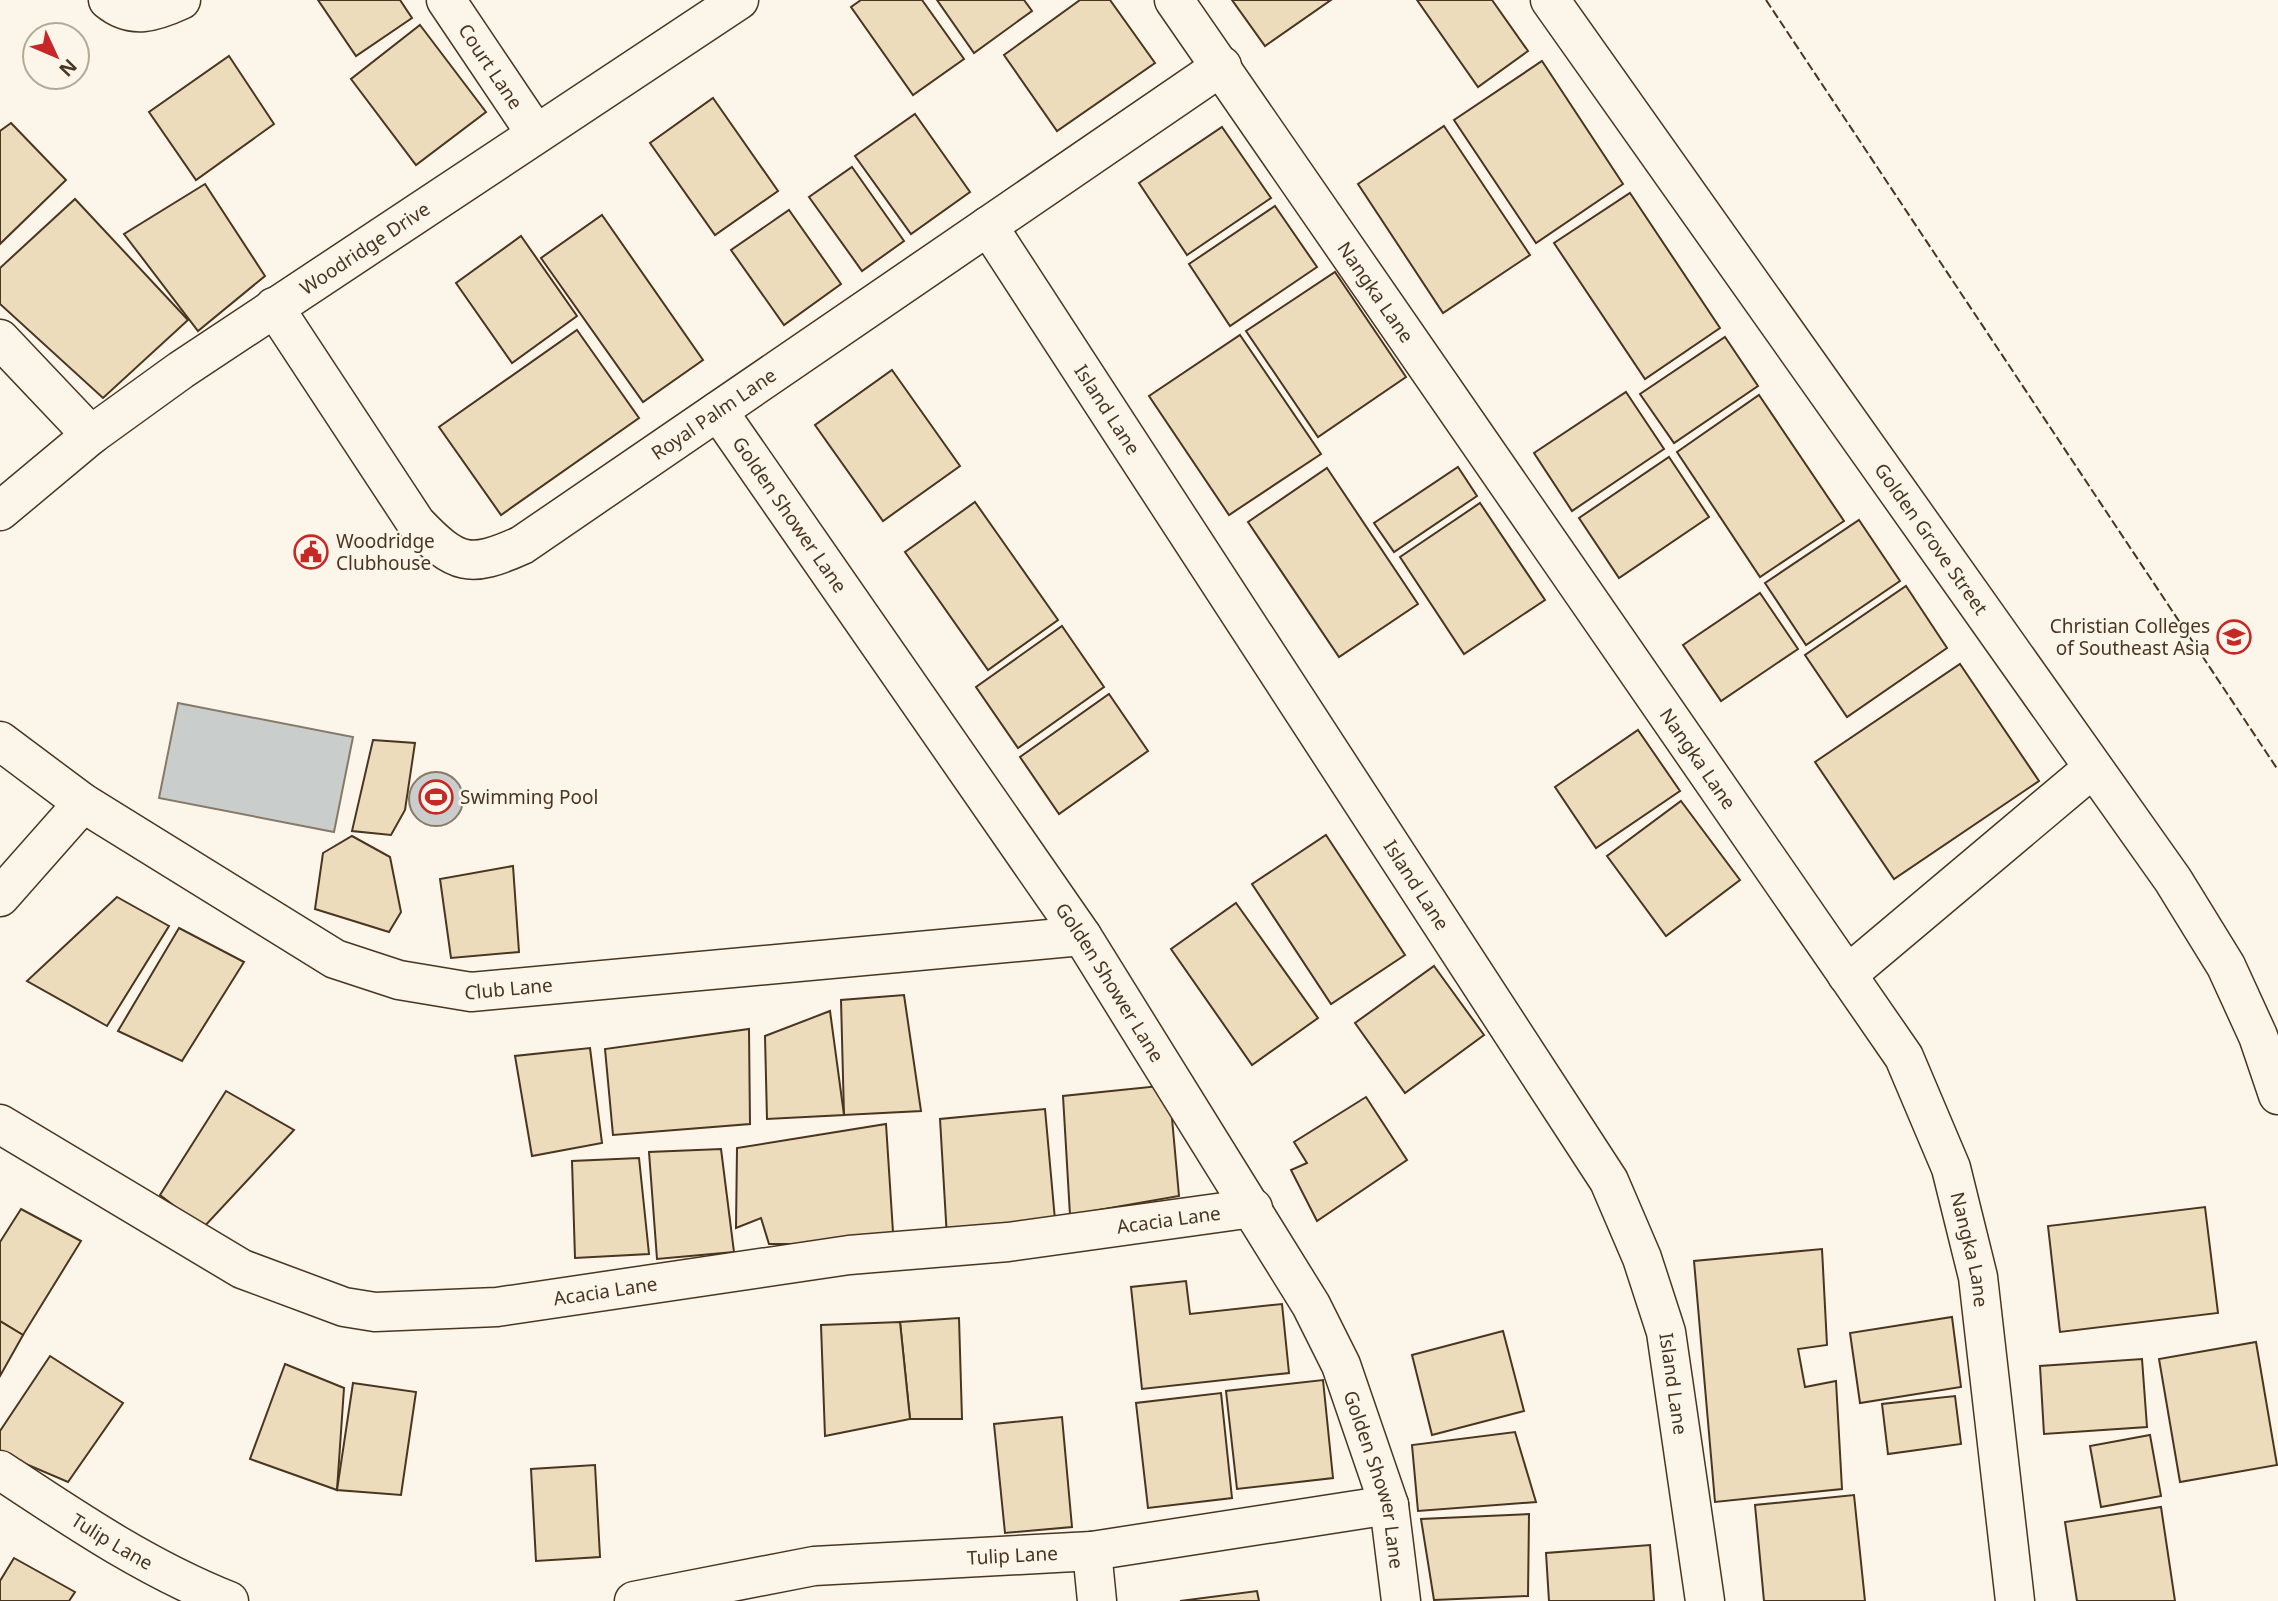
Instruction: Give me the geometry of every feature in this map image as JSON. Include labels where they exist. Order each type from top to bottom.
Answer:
[{"type":"street","points":[[108,0],[135,13],[157,11],[181,0]]},
{"type":"street","name":"Court Lane","points":[[446,0],[536,134]]},
{"type":"street","name":"Woodridge Drive","points":[[0,511],[92,435],[274,307],[739,0]]},
{"type":"street","name":"Nangka Lane","points":[[1174,0],[1903,1057],[1951,1168],[1978,1277],[2015,1601]]},
{"type":"street","name":"Golden Grove Street","points":[[1550,0],[2173,880],[2225,966],[2258,1036],[2278,1095]]},
{"type":"street","name":"Royal Palm Lane","points":[[274,307],[416,523],[438,545],[463,561],[491,559],[522,545],[1222,66]]},
{"type":"street","name":"Island Lane","points":[[988,226],[1609,1181],[1642,1258],[1666,1332],[1705,1601]]},
{"type":"street","points":[[0,339],[92,435]]},
{"type":"street","name":"Golden Shower Lane","points":[[718,411],[1082,936],[1311,1305],[1340,1365],[1389,1505],[1401,1601]]},
{"type":"street","name":"Club Lane","points":[[0,741],[83,803],[335,959],[399,980],[471,992],[1082,936]]},
{"type":"street","points":[[1847,975],[2093,768]]},
{"type":"street","points":[[0,897],[83,803]]},
{"type":"street","name":"Acacia Lane","points":[[0,1124],[242,1269],[344,1307],[375,1312],[497,1307],[849,1255],[1008,1242],[1253,1208]]},
{"type":"street","name":"Tulip Lane","points":[[0,1470],[107,1541],[199,1589],[229,1601]]},
{"type":"street","name":"Tulip Lane","points":[[634,1601],[814,1566],[1092,1551],[1389,1505]]},
{"type":"street","points":[[1092,1551],[1097,1601]]},
{"type":"shaded area","points":[[178,703],[353,737],[334,832],[159,798]]},
{"type":"shaded area","name":"Swimming Pool","points":[[436,772],[455,780],[463,799],[455,818],[436,826],[417,818],[409,799],[417,780]]},
{"type":"building","points":[[318,0],[400,0],[412,18],[356,56]]},
{"type":"building","points":[[861,0],[922,0],[964,59],[913,95],[851,7]]},
{"type":"building","points":[[937,0],[1024,0],[1032,11],[974,53]]},
{"type":"building","points":[[1080,0],[1110,0],[1155,63],[1057,131],[1004,55]]},
{"type":"building","points":[[1232,0],[1331,0],[1265,46]]},
{"type":"building","points":[[1417,0],[1492,0],[1528,51],[1478,87]]},
{"type":"building","points":[[420,25],[486,112],[416,165],[351,79]]},
{"type":"building","points":[[229,56],[274,124],[196,180],[149,112]]},
{"type":"building","points":[[1542,61],[1623,184],[1536,243],[1454,120]]},
{"type":"building","points":[[713,98],[778,191],[715,235],[650,143]]},
{"type":"building","points":[[915,114],[970,192],[911,234],[855,156]]},
{"type":"building","points":[[11,123],[66,180],[0,244],[0,131]]},
{"type":"building","points":[[1444,126],[1530,255],[1443,313],[1358,184]]},
{"type":"building","points":[[1222,127],[1271,198],[1187,255],[1139,183]]},
{"type":"building","points":[[852,167],[904,241],[862,271],[809,197]]},
{"type":"building","points":[[205,184],[265,276],[198,331],[124,234]]},
{"type":"building","points":[[1630,193],[1720,328],[1645,379],[1554,243]]},
{"type":"building","points":[[75,199],[188,320],[103,398],[0,304],[0,268]]},
{"type":"building","points":[[1275,206],[1317,267],[1230,326],[1189,264]]},
{"type":"building","points":[[789,210],[841,284],[784,325],[731,250]]},
{"type":"building","points":[[602,215],[703,360],[643,402],[541,258]]},
{"type":"building","points":[[521,236],[577,316],[512,363],[456,283]]},
{"type":"building","points":[[1335,272],[1406,377],[1318,437],[1246,331]]},
{"type":"building","points":[[577,330],[639,418],[501,515],[439,427]]},
{"type":"building","points":[[1240,335],[1321,454],[1229,515],[1149,396]]},
{"type":"building","points":[[1725,337],[1758,386],[1674,443],[1640,394]]},
{"type":"building","points":[[892,370],[960,466],[883,521],[815,425]]},
{"type":"building","points":[[1626,392],[1664,449],[1572,511],[1534,453]]},
{"type":"building","points":[[1759,395],[1844,521],[1760,577],[1677,452]]},
{"type":"building","points":[[1669,457],[1709,517],[1619,578],[1579,518]]},
{"type":"building","points":[[1458,467],[1477,496],[1394,552],[1374,523]]},
{"type":"building","points":[[1327,468],[1418,604],[1339,657],[1248,522]]},
{"type":"building","points":[[975,502],[1058,620],[988,670],[905,552]]},
{"type":"building","points":[[1480,503],[1545,600],[1464,654],[1400,557]]},
{"type":"building","points":[[1859,520],[1900,581],[1806,645],[1765,583]]},
{"type":"building","points":[[1906,586],[1947,648],[1847,717],[1805,655]]},
{"type":"building","points":[[1760,593],[1798,649],[1721,701],[1683,645]]},
{"type":"building","points":[[1062,626],[1104,687],[1018,748],[976,687]]},
{"type":"building","points":[[1960,664],[2039,781],[1894,879],[1815,762]]},
{"type":"building","points":[[1109,694],[1148,751],[1059,814],[1020,757]]},
{"type":"building","points":[[1638,730],[1680,791],[1596,848],[1555,787]]},
{"type":"building","points":[[373,740],[415,743],[405,810],[391,835],[352,831]]},
{"type":"building","points":[[1681,801],[1740,880],[1666,936],[1607,856]]},
{"type":"building","points":[[1326,835],[1405,955],[1331,1004],[1252,884]]},
{"type":"building","points":[[352,836],[390,857],[401,912],[389,932],[315,909],[323,853]]},
{"type":"building","points":[[513,866],[519,952],[451,958],[440,879]]},
{"type":"building","points":[[117,897],[169,926],[107,1026],[27,981]]},
{"type":"building","points":[[1236,903],[1318,1018],[1252,1065],[1171,949]]},
{"type":"building","points":[[179,928],[244,962],[182,1061],[118,1031]]},
{"type":"building","points":[[1434,966],[1484,1035],[1405,1093],[1355,1023]]},
{"type":"building","points":[[904,995],[921,1111],[844,1115],[841,1000]]},
{"type":"building","points":[[830,1011],[844,1115],[767,1119],[765,1036]]},
{"type":"building","points":[[749,1029],[750,1124],[613,1135],[605,1049]]},
{"type":"building","points":[[590,1048],[602,1143],[532,1156],[515,1056]]},
{"type":"building","points":[[1169,1085],[1179,1196],[1070,1215],[1063,1096]]},
{"type":"building","points":[[226,1091],[294,1130],[203,1228],[160,1195]]},
{"type":"building","points":[[1366,1097],[1407,1160],[1317,1221],[1291,1170],[1307,1163],[1294,1142]]},
{"type":"building","points":[[1045,1109],[1055,1220],[947,1238],[940,1119]]},
{"type":"building","points":[[886,1124],[893,1232],[840,1244],[769,1244],[761,1218],[736,1228],[737,1148]]},
{"type":"building","points":[[721,1149],[734,1252],[657,1259],[649,1152]]},
{"type":"building","points":[[639,1158],[649,1254],[575,1258],[572,1161]]},
{"type":"building","points":[[2205,1207],[2218,1313],[2060,1332],[2048,1226]]},
{"type":"building","points":[[21,1209],[81,1241],[23,1335],[0,1321],[0,1242]]},
{"type":"building","points":[[1822,1249],[1827,1345],[1798,1349],[1805,1387],[1836,1381],[1842,1489],[1715,1502],[1694,1261]]},
{"type":"building","points":[[1186,1281],[1190,1314],[1282,1304],[1289,1373],[1142,1389],[1131,1287]]},
{"type":"building","points":[[1952,1317],[1961,1387],[1860,1403],[1850,1333]]},
{"type":"building","points":[[959,1318],[962,1419],[910,1419],[900,1322]]},
{"type":"building","points":[[0,1321],[23,1335],[0,1376]]},
{"type":"building","points":[[900,1322],[910,1419],[825,1436],[821,1325]]},
{"type":"building","points":[[1503,1331],[1524,1411],[1432,1435],[1412,1355]]},
{"type":"building","points":[[2256,1342],[2277,1465],[2180,1482],[2159,1359]]},
{"type":"building","points":[[50,1356],[123,1403],[68,1482],[0,1453],[0,1431]]},
{"type":"building","points":[[2142,1359],[2147,1427],[2044,1434],[2040,1366]]},
{"type":"building","points":[[285,1364],[344,1388],[337,1490],[250,1459]]},
{"type":"building","points":[[1323,1380],[1333,1478],[1237,1489],[1226,1391]]},
{"type":"building","points":[[353,1383],[416,1392],[401,1495],[337,1490]]},
{"type":"building","points":[[1221,1393],[1232,1498],[1148,1508],[1136,1403]]},
{"type":"building","points":[[1955,1396],[1961,1444],[1888,1454],[1882,1404]]},
{"type":"building","points":[[1062,1417],[1072,1527],[1005,1533],[994,1424]]},
{"type":"building","points":[[1515,1432],[1536,1502],[1418,1511],[1412,1445]]},
{"type":"building","points":[[2150,1435],[2161,1496],[2101,1507],[2090,1446]]},
{"type":"building","points":[[595,1465],[600,1557],[536,1561],[531,1469]]},
{"type":"building","points":[[1854,1495],[1865,1601],[1764,1601],[1755,1505]]},
{"type":"building","points":[[2161,1507],[2175,1601],[2077,1601],[2065,1522]]},
{"type":"building","points":[[1529,1514],[1528,1596],[1434,1600],[1421,1519]]},
{"type":"building","points":[[1650,1545],[1654,1601],[1549,1601],[1546,1553]]},
{"type":"building","points":[[14,1558],[75,1592],[69,1601],[0,1601],[0,1581]]},
{"type":"building","points":[[1257,1591],[1259,1601],[1180,1601]]},
{"type":"fence","points":[[1766,0],[2278,770]]},
{"type":"place","name":"Woodridge Clubhouse","points":[[311,552]]},
{"type":"place","name":"Christian Colleges of Southeast Asia","points":[[2234,637]]},
{"type":"place","name":"Swimming Pool","points":[[436,797]]}]
